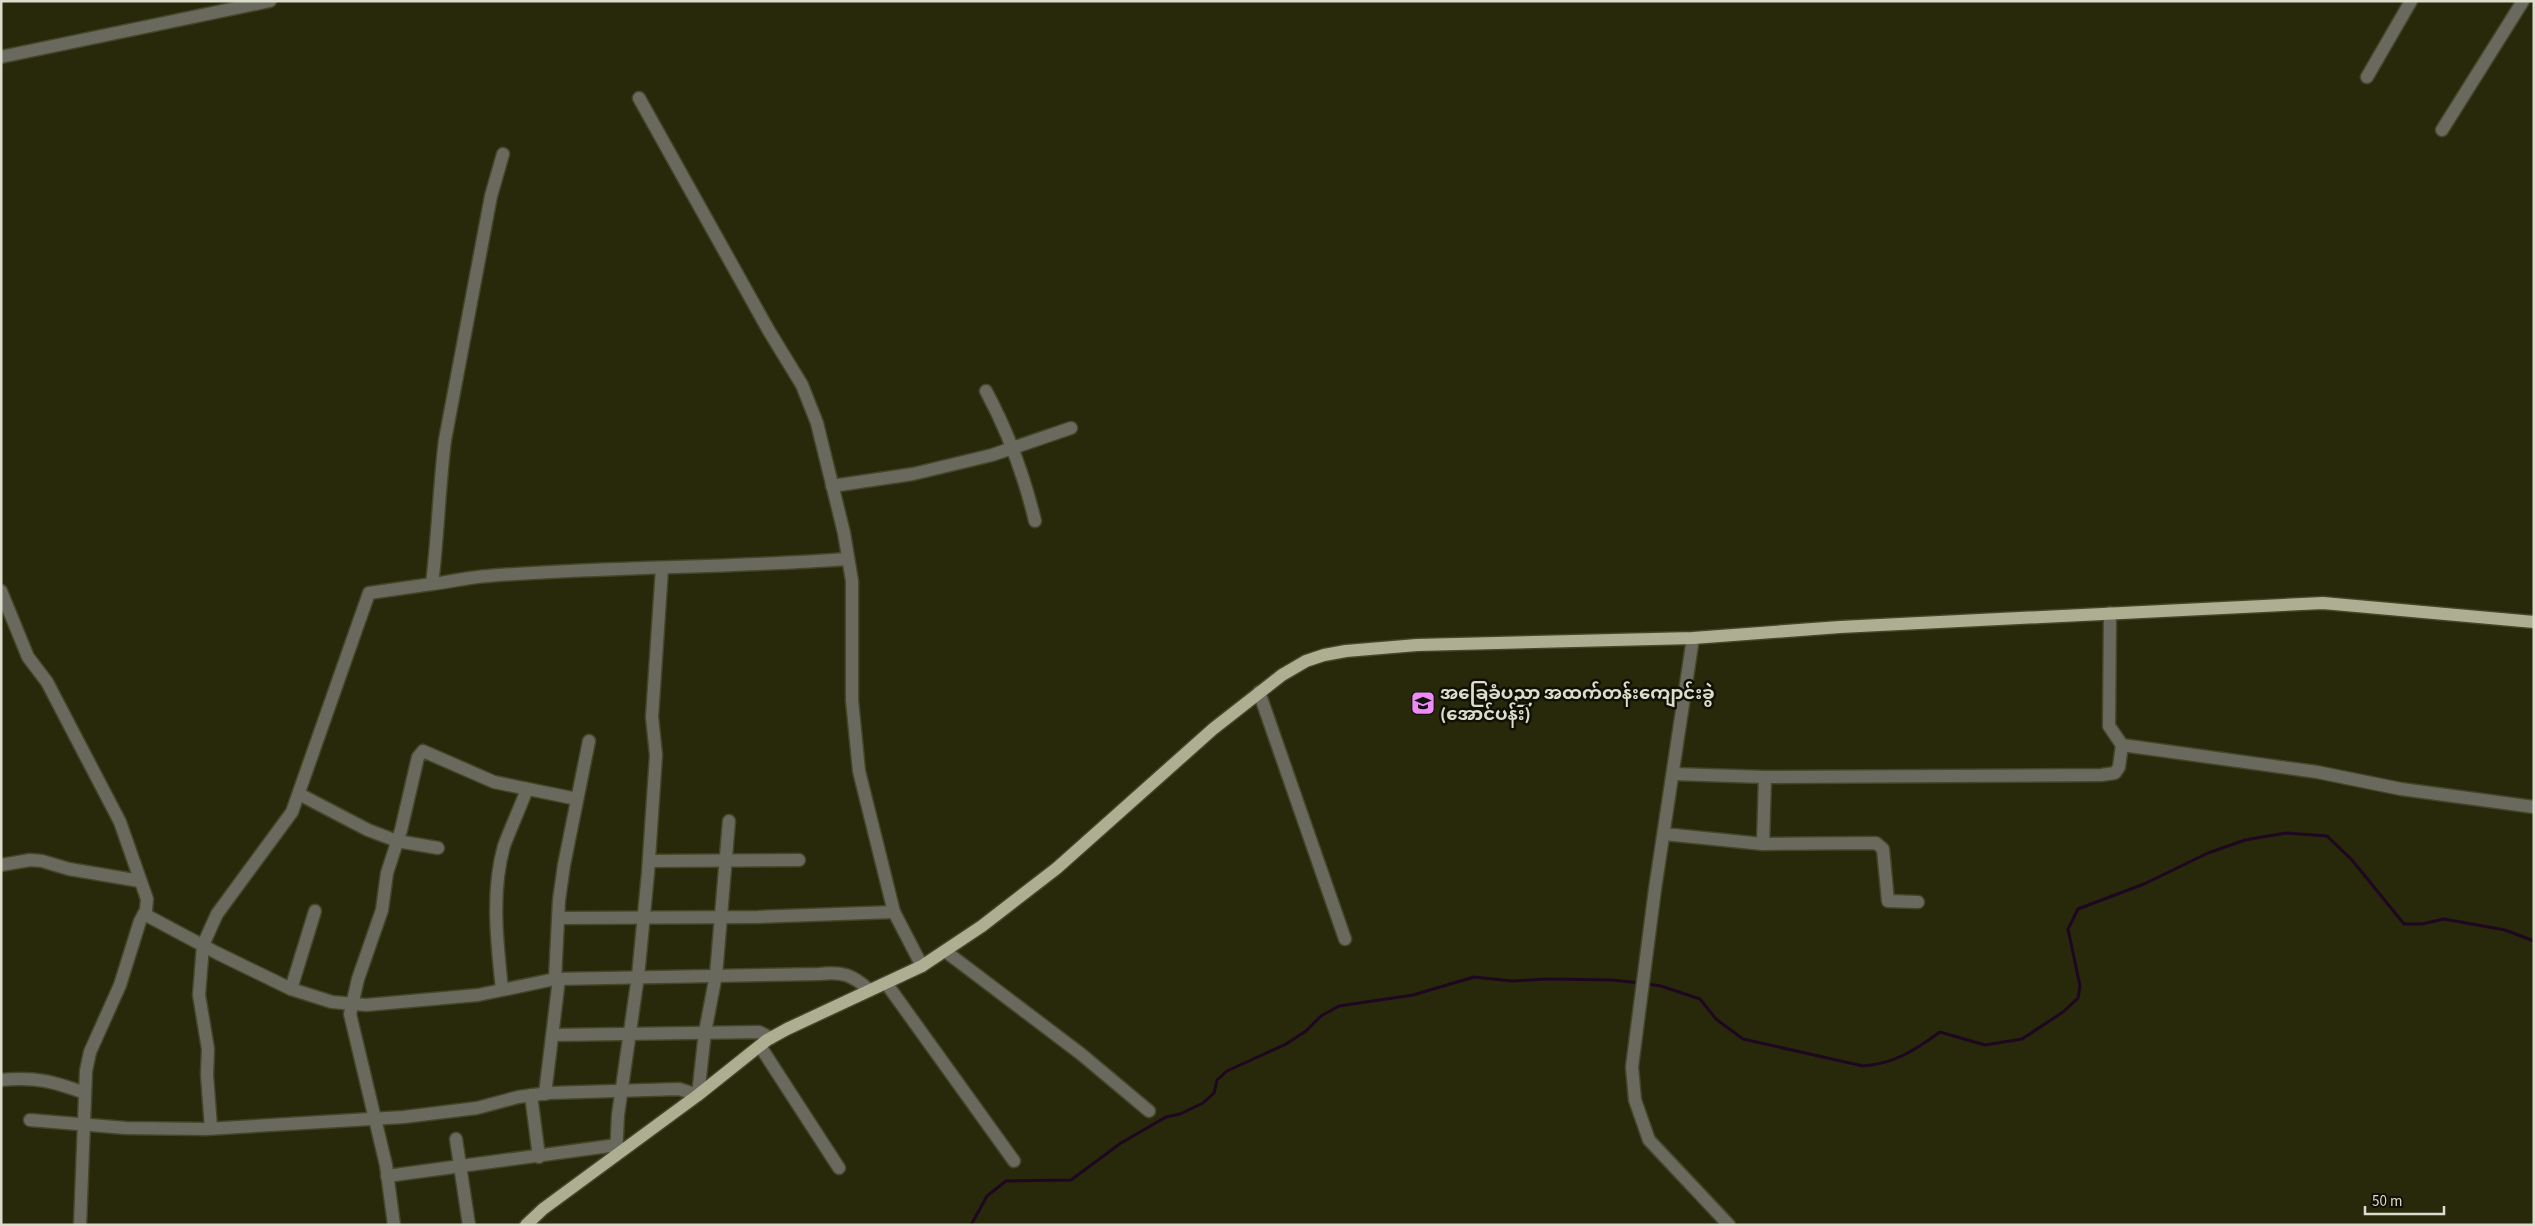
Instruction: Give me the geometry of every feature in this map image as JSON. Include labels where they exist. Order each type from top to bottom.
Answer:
[{"type":"main road","points":[[526,1225],[616,1150],[698,1095],[771,1038],[922,966],[982,926],[1057,868],[1213,729],[1282,674],[1306,661],[1346,651],[1417,645],[1693,638],[1840,627],[2323,603],[2534,622]]},
{"type":"street","points":[[1,57],[270,1]]},
{"type":"street","points":[[2367,76],[2411,1]]},
{"type":"street","points":[[2442,130],[2523,1]]},
{"type":"street","points":[[639,98],[769,331],[802,385],[817,423],[852,581],[852,700],[859,770],[894,912],[922,966]]},
{"type":"street","points":[[432,584],[438,538],[440,477],[445,440],[491,196],[503,154]]},
{"type":"street","points":[[986,391],[1002,420],[1027,485],[1035,521]]},
{"type":"street","points":[[832,486],[913,474],[1013,448],[1071,428]]},
{"type":"street","points":[[211,1128],[208,1049],[199,996],[203,945],[216,914],[292,812],[369,593],[487,576],[784,564],[848,559]]},
{"type":"street","points":[[387,1176],[539,1157],[616,1150],[622,1090],[638,976],[649,860],[656,755],[652,717],[662,568]]},
{"type":"street","points":[[1,591],[28,657],[46,682],[120,822],[146,899],[144,914],[120,985],[90,1052],[85,1093],[80,1225]]},
{"type":"street","points":[[1674,774],[1764,778],[2101,775],[2115,773],[2119,767],[2122,745],[2109,726],[2110,613]]},
{"type":"street","points":[[1693,638],[1632,1067],[1635,1100],[1649,1140],[1729,1225]]},
{"type":"street","points":[[1259,692],[1345,939]]},
{"type":"street","points":[[545,1094],[553,1035],[557,979],[558,918],[564,865],[589,741]]},
{"type":"street","points":[[2122,745],[2317,772],[2400,789],[2534,807]]},
{"type":"street","points":[[394,1225],[387,1176],[350,1014],[351,1004],[382,910],[387,873],[414,780],[414,769],[418,757],[423,751],[494,782],[577,799]]},
{"type":"street","points":[[1763,844],[1764,778]]},
{"type":"street","points":[[502,989],[498,954],[498,882],[504,847],[527,789]]},
{"type":"street","points":[[299,794],[368,830],[397,841],[438,848]]},
{"type":"street","points":[[30,1120],[126,1128],[211,1128],[374,1118],[477,1108],[530,1095],[679,1089],[698,1095],[705,1032],[716,974],[729,821]]},
{"type":"street","points":[[1664,834],[1763,844],[1876,843],[1884,850],[1888,901],[1918,902]]},
{"type":"street","points":[[1,864],[42,860],[69,869],[140,882]]},
{"type":"street","points":[[649,860],[799,860]]},
{"type":"street","points":[[291,989],[315,911]]},
{"type":"street","points":[[558,918],[722,918],[831,916],[894,912]]},
{"type":"street","points":[[144,914],[291,989],[332,1002],[351,1004],[366,1005],[469,996],[557,979],[638,976],[819,974],[836,972],[850,974],[869,990]]},
{"type":"street","points":[[945,951],[1081,1054],[1149,1111]]},
{"type":"street","points":[[886,983],[1014,1161]]},
{"type":"street","points":[[553,1035],[759,1032],[771,1038]]},
{"type":"street","points":[[760,1046],[838,1168]]},
{"type":"street","points":[[1,1080],[29,1078],[56,1083],[85,1093]]},
{"type":"street","points":[[530,1095],[539,1157]]},
{"type":"street","points":[[456,1139],[470,1225]]},
{"type":"waterway","points":[[1647,984],[1661,986],[1700,999],[1716,1019],[1743,1039],[1863,1066],[1874,1065],[1904,1055],[1940,1032],[1985,1045],[2022,1039],[2063,1012],[2078,998],[2080,986],[2068,929],[2078,909],[2144,884],[2208,853],[2245,840],[2286,833],[2327,836],[2352,860],[2404,924],[2422,924],[2444,919],[2505,930],[2534,941]]},
{"type":"waterway","points":[[971,1225],[987,1196],[1006,1181],[1071,1180],[1121,1143],[1166,1117],[1180,1114],[1203,1103],[1214,1093],[1217,1080],[1227,1071],[1286,1044],[1306,1031],[1321,1016],[1339,1006],[1413,995],[1474,977],[1512,981],[1548,979],[1612,980],[1641,983]]},
{"type":"place","name":"အခြေခံပညာ အထက်တန်းကျောင်းခွဲ (အောင်ပန်း)","points":[[1423,703]]}]
